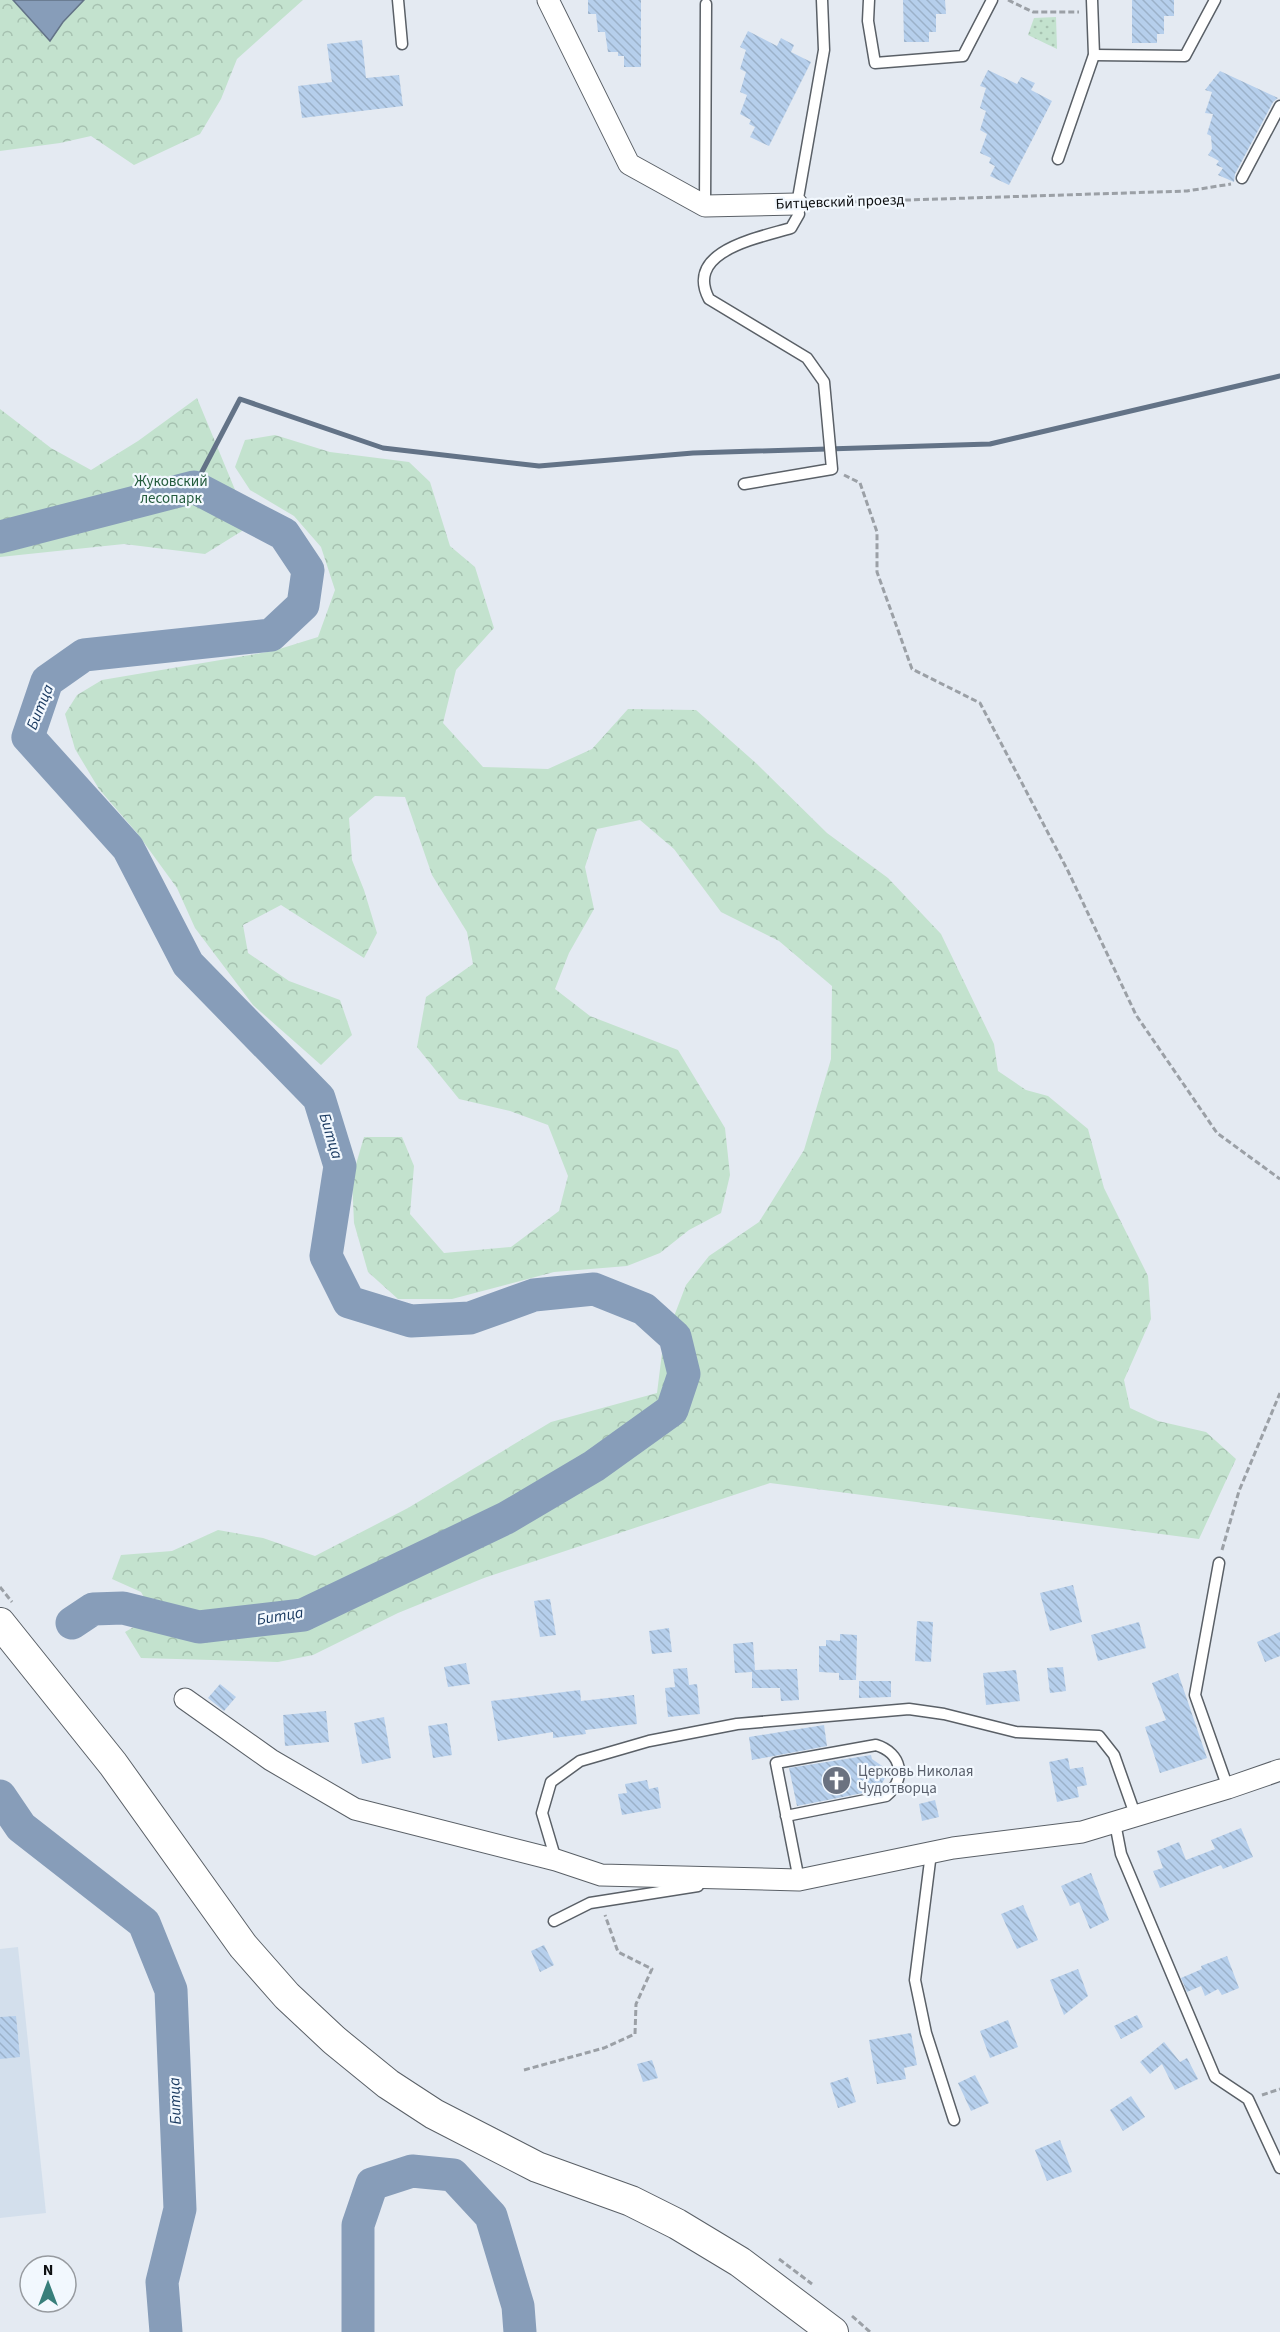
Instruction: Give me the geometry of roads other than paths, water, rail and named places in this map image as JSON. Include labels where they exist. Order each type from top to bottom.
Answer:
[{"type":"street","points":[[548,0],[629,164],[705,206]]},
{"type":"street","name":"Битцевский проезд","points":[[705,206],[796,204]]},
{"type":"street","points":[[7,1614],[243,1946],[287,1996],[334,2040],[388,2084],[434,2114],[537,2167],[631,2202],[677,2224],[839,2321]]},
{"type":"street","points":[[185,1699],[271,1760],[355,1809],[556,1860],[601,1875],[799,1880],[931,1853],[1082,1832],[1136,1817],[1280,1770]]},
{"type":"lane","points":[[398,0],[402,44]]},
{"type":"lane","points":[[744,484],[832,469],[830,424],[824,382],[807,358],[709,299],[704,290],[708,263],[720,253],[791,228],[799,214],[796,204],[824,50],[822,0]]},
{"type":"lane","points":[[869,0],[868,21],[874,63],[963,56],[992,0]]},
{"type":"lane","points":[[1058,159],[1094,56],[1092,0]]},
{"type":"lane","points":[[1094,56],[1185,56],[1215,0]]},
{"type":"lane","points":[[705,206],[706,4]]},
{"type":"lane","points":[[1242,178],[1280,106]]},
{"type":"lane","points":[[1219,1563],[1195,1695],[1228,1788]]},
{"type":"lane","points":[[556,1860],[542,1813],[551,1782],[580,1761],[649,1741],[737,1724],[909,1709],[944,1714],[1016,1732],[1099,1736],[1114,1755],[1136,1817]]},
{"type":"lane","points":[[786,1816],[886,1796],[892,1791],[900,1775],[896,1759],[891,1752],[876,1745],[777,1763],[786,1816],[799,1880]]},
{"type":"lane","points":[[1115,1822],[1121,1854],[1215,2077],[1248,2099],[1280,2168]]},
{"type":"lane","points":[[931,1853],[915,1980],[926,2033],[954,2120]]},
{"type":"lane","points":[[554,1921],[590,1903],[731,1880]]},
{"type":"water","points":[[13,0],[84,0],[63,22],[50,41]]},
{"type":"waterway","points":[[194,487],[240,399],[383,448],[539,466],[693,453],[990,444],[1280,376]]},
{"type":"waterway","name":"Битца","points":[[0,537],[194,487],[284,534],[308,570],[303,605],[271,635],[84,655],[47,681],[28,737],[128,848],[188,964],[319,1098],[340,1166],[326,1256],[349,1302],[411,1321],[470,1318],[534,1295],[594,1289],[644,1309],[675,1337],[684,1374],[672,1410],[594,1466],[506,1518],[303,1615],[199,1627],[123,1608],[93,1609],[72,1623]]},
{"type":"waterway","name":"Битца","points":[[0,1796],[21,1827],[144,1923],[171,1990],[180,2209],[162,2282],[166,2332]]},
{"type":"waterway","name":"Битца","points":[[358,2332],[358,2225],[372,2184],[412,2171],[453,2175],[491,2216],[518,2306],[520,2332]]},
{"type":"place","name":"Церковь Николая Чудотворца","points":[[837,1780]]},
{"type":"park label","name":"Жуковский лесопарк","points":[[171,490]]}]
